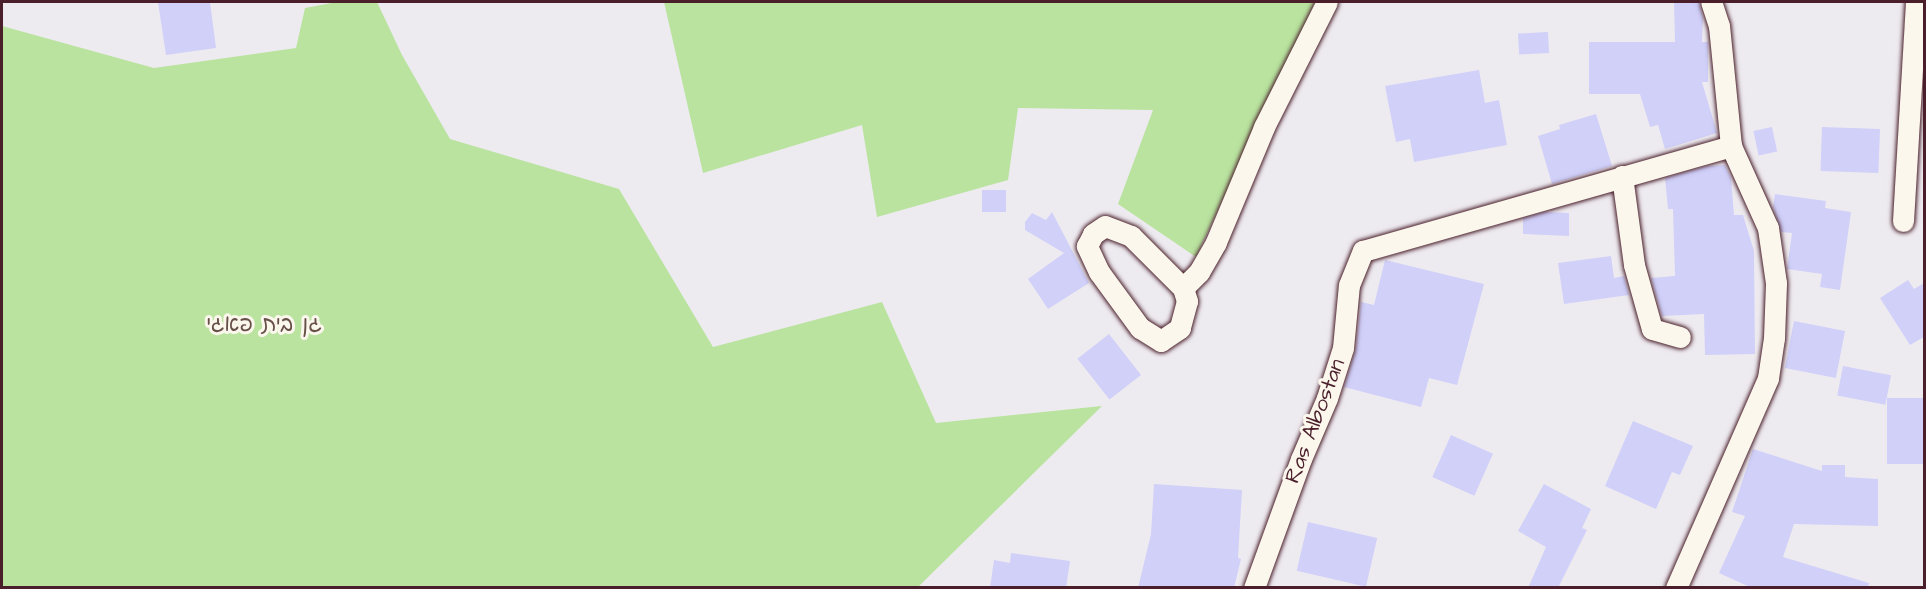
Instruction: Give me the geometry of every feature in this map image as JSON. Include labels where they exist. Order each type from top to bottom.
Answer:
[{"type":"street","points":[[1183,288],[1199,272],[1216,242],[1264,128],[1327,2]]},
{"type":"street","points":[[1676,588],[1768,378],[1774,338],[1776,283],[1768,228],[1731,146],[1719,27],[1711,2]]},
{"type":"street","points":[[1903,221],[1916,2]]},
{"type":"street","points":[[1680,337],[1652,329],[1634,266],[1622,176],[1731,146]]},
{"type":"street","name":"Ras Albostan","points":[[1254,588],[1343,348],[1349,285],[1363,251],[1622,176]]},
{"type":"street","points":[[1105,226],[1131,236],[1183,288],[1187,301],[1180,328],[1161,341],[1140,328],[1099,272],[1087,246],[1093,234],[1105,226]]},
{"type":"green space","name":"גן בית פאגי","points":[[337,2],[377,2],[402,55],[450,139],[619,189],[713,347],[882,302],[936,423],[1102,406],[918,587],[2,587],[2,26],[154,68],[296,48],[305,8]]},
{"type":"green space","points":[[664,2],[1315,2],[1196,257],[1118,204],[1153,110],[1018,108],[1008,180],[877,217],[862,125],[703,173]]},
{"type":"building","points":[[158,2],[210,2],[216,48],[166,55]]},
{"type":"building","points":[[1674,2],[1699,2],[1703,18],[1702,42],[1708,42],[1708,82],[1702,82],[1717,133],[1665,149],[1658,125],[1650,127],[1640,94],[1589,94],[1589,42],[1675,42]]},
{"type":"building","points":[[1548,32],[1549,53],[1519,55],[1518,34]]},
{"type":"building","points":[[1479,70],[1485,103],[1499,100],[1507,145],[1414,162],[1410,139],[1396,142],[1385,86]]},
{"type":"building","points":[[1596,114],[1612,166],[1552,184],[1538,136],[1560,129],[1559,125]]},
{"type":"building","points":[[1772,127],[1777,151],[1759,155],[1753,131]]},
{"type":"building","points":[[1822,127],[1880,129],[1878,173],[1820,171]]},
{"type":"building","points":[[1725,165],[1731,178],[1734,215],[1743,215],[1754,251],[1755,354],[1705,355],[1704,314],[1662,316],[1651,278],[1675,276],[1673,209],[1668,209],[1665,178],[1707,166]]},
{"type":"building","points":[[982,190],[1006,190],[1006,212],[982,212]]},
{"type":"building","points":[[1775,194],[1826,201],[1825,208],[1851,212],[1840,290],[1820,287],[1822,274],[1787,269],[1792,233],[1781,232],[1773,207]]},
{"type":"building","points":[[1052,212],[1089,283],[1048,309],[1028,279],[1064,253],[1025,230],[1025,222],[1032,213],[1046,220]]},
{"type":"building","points":[[1545,212],[1569,213],[1569,236],[1523,234],[1523,218]]},
{"type":"building","points":[[1611,256],[1614,278],[1624,276],[1629,295],[1564,304],[1558,263]]},
{"type":"building","points":[[1385,260],[1484,284],[1457,385],[1429,378],[1421,407],[1344,387],[1356,349],[1361,302],[1374,305]]},
{"type":"building","points":[[1908,280],[1914,289],[1924,283],[1924,337],[1910,345],[1880,298]]},
{"type":"building","points":[[1794,321],[1845,331],[1836,378],[1785,368]]},
{"type":"building","points":[[1109,334],[1141,375],[1109,400],[1077,359]]},
{"type":"building","points":[[1843,366],[1891,375],[1885,405],[1837,395]]},
{"type":"building","points":[[1887,398],[1924,398],[1924,464],[1887,464]]},
{"type":"building","points":[[1633,421],[1693,446],[1680,475],[1672,472],[1656,509],[1605,486]]},
{"type":"building","points":[[1451,435],[1493,454],[1474,496],[1432,477]]},
{"type":"building","points":[[1753,449],[1822,471],[1822,465],[1845,465],[1845,477],[1878,479],[1878,526],[1794,524],[1783,557],[1869,583],[1868,588],[1752,588],[1719,573],[1745,516],[1732,512]]},
{"type":"building","points":[[1154,484],[1242,490],[1238,558],[1241,559],[1234,588],[1138,588],[1151,534]]},
{"type":"building","points":[[1544,484],[1591,509],[1582,528],[1587,530],[1558,588],[1528,588],[1546,547],[1518,531]]},
{"type":"building","points":[[1308,522],[1377,538],[1366,587],[1297,571]]},
{"type":"building","points":[[1011,553],[1070,561],[1066,588],[990,588],[994,560],[1010,563]]}]
